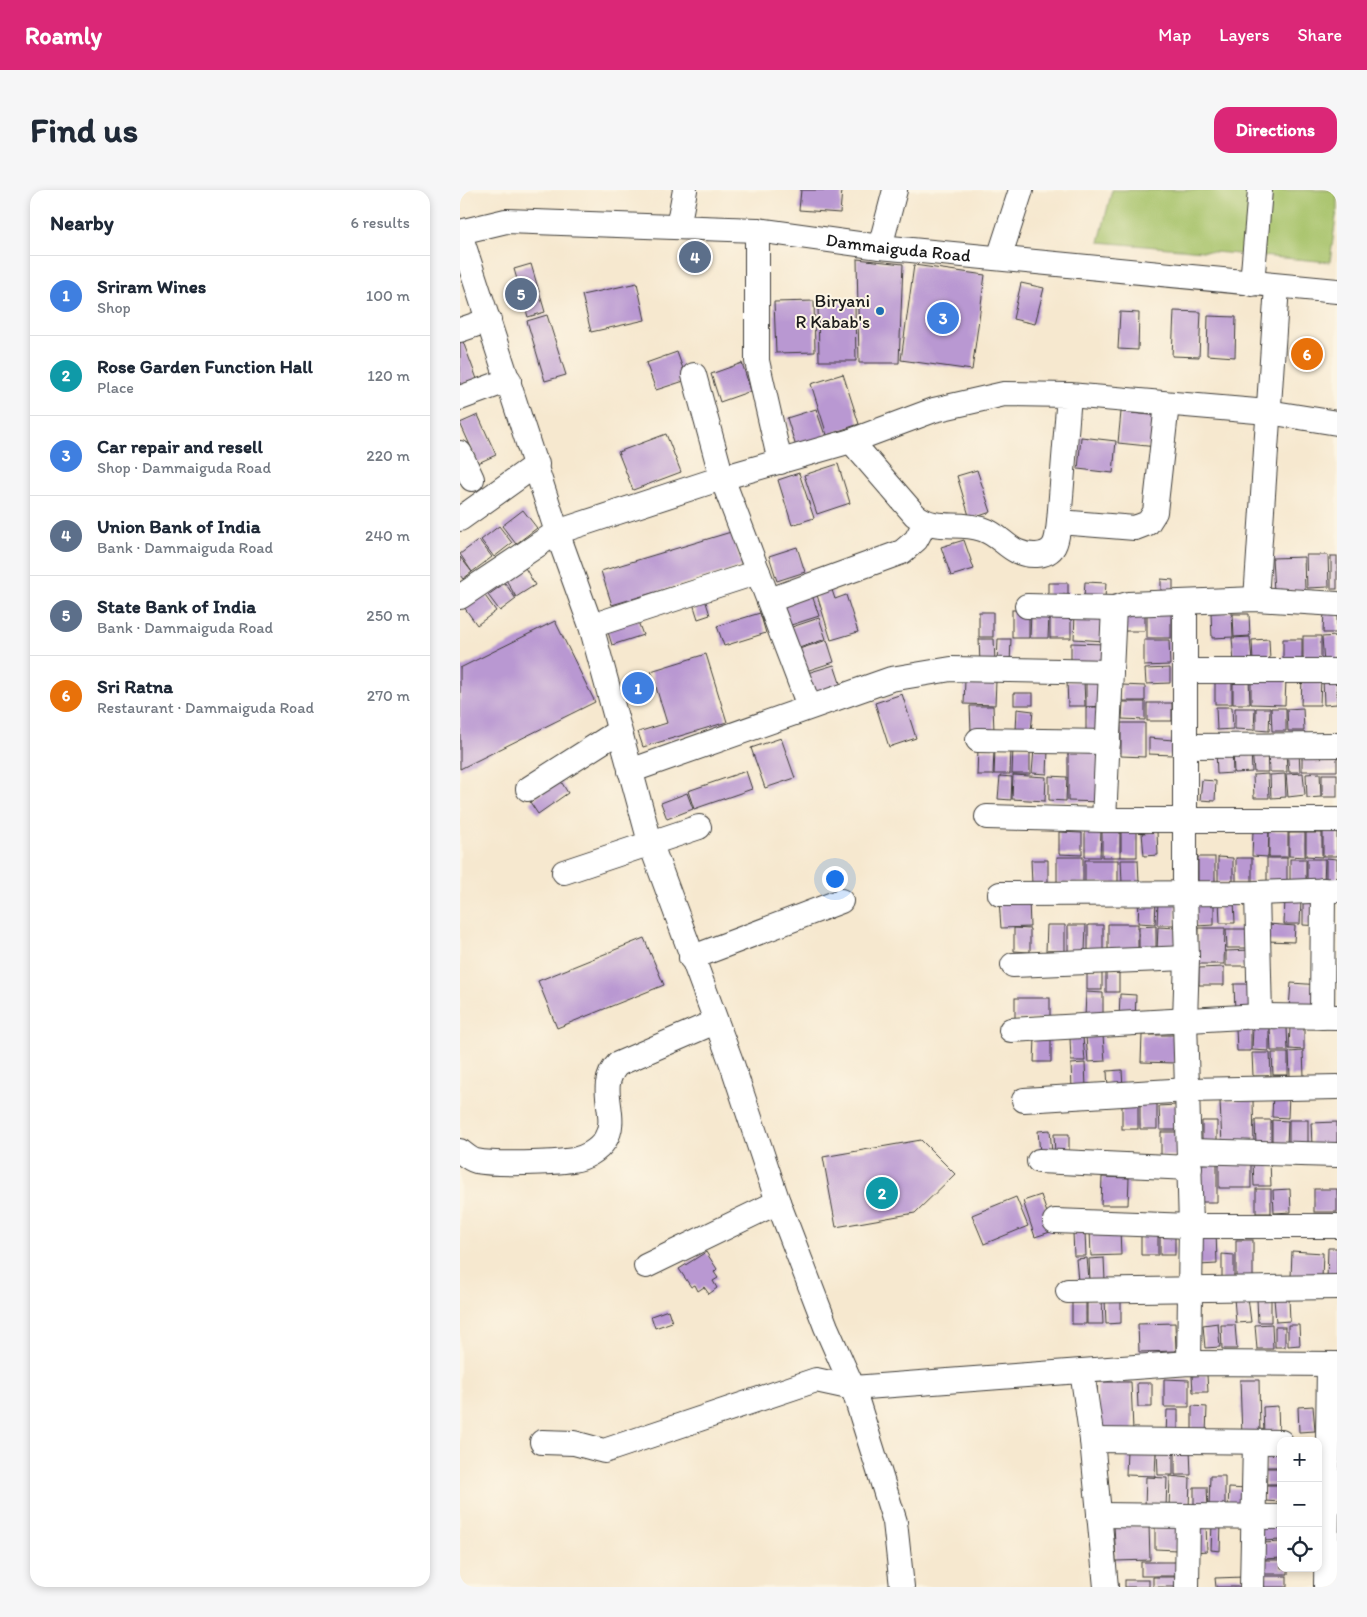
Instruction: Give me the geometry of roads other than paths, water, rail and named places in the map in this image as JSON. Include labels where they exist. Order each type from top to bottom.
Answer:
[{"type":"street","points":[[678,227],[685,190]]},
{"type":"street","points":[[880,247],[895,190]]},
{"type":"street","points":[[999,258],[1021,190]]},
{"type":"street","points":[[1252,284],[1260,190]]},
{"type":"street","name":"Dammaiguda Road","points":[[460,233],[506,221],[757,230],[880,247],[1337,291]]},
{"type":"street","points":[[757,230],[757,361],[780,462]]},
{"type":"street","points":[[460,233],[537,464],[557,532],[590,626],[650,842],[691,958],[733,1067],[778,1202],[826,1327],[853,1388],[895,1522],[902,1587]]},
{"type":"street","points":[[1256,599],[1277,286]]},
{"type":"street","points":[[460,330],[489,320]]},
{"type":"street","points":[[694,375],[722,478],[810,706]]},
{"type":"street","points":[[460,398],[509,380]]},
{"type":"street","points":[[460,597],[557,532],[722,478],[851,441],[934,410],[1004,394],[1069,395],[1268,412],[1337,423]]},
{"type":"street","points":[[851,441],[915,515],[925,523],[984,529],[1015,552],[1026,555],[1045,554],[1052,550],[1056,544],[1069,395]]},
{"type":"street","points":[[1059,522],[1135,528],[1148,523],[1155,512],[1168,404]]},
{"type":"street","points":[[460,453],[472,479]]},
{"type":"street","points":[[460,519],[537,464]]},
{"type":"street","points":[[770,600],[902,552],[916,540],[925,523]]},
{"type":"street","points":[[590,626],[758,572]]},
{"type":"street","points":[[1027,606],[1114,608],[1128,604],[1256,599],[1337,604]]},
{"type":"street","points":[[1185,603],[1185,893],[1187,958],[1185,1020],[1191,1226],[1189,1363]]},
{"type":"street","points":[[1104,820],[1114,608]]},
{"type":"street","points":[[630,771],[891,679],[951,669],[1111,672]]},
{"type":"street","points":[[1185,671],[1337,671]]},
{"type":"street","points":[[528,789],[619,730]]},
{"type":"street","points":[[978,740],[1108,742]]},
{"type":"street","points":[[1185,746],[1337,745]]},
{"type":"street","points":[[987,816],[1104,820],[1337,820]]},
{"type":"street","points":[[564,872],[699,827]]},
{"type":"street","points":[[1000,894],[1257,893],[1330,890],[1330,1017],[1260,1016],[1011,1030]]},
{"type":"street","points":[[1257,893],[1260,1016]]},
{"type":"street","points":[[691,958],[841,901]]},
{"type":"street","points":[[1013,965],[1187,958]]},
{"type":"street","points":[[460,1151],[474,1160],[490,1163],[574,1160],[591,1154],[605,1141],[611,1125],[607,1082],[611,1071],[618,1064],[715,1022]]},
{"type":"street","points":[[1024,1100],[1188,1090],[1337,1087]]},
{"type":"street","points":[[1039,1161],[1337,1155]]},
{"type":"street","points":[[646,1266],[778,1202]]},
{"type":"street","points":[[1055,1221],[1191,1226],[1337,1226]]},
{"type":"street","points":[[1068,1291],[1337,1287]]},
{"type":"street","points":[[542,1442],[574,1442],[604,1451],[816,1380],[853,1388],[1189,1363],[1333,1364],[1323,1441],[1327,1517],[1326,1587]]},
{"type":"street","points":[[1082,1371],[1092,1440],[1106,1587]]},
{"type":"street","points":[[1092,1440],[1277,1442]]},
{"type":"street","points":[[1252,1587],[1255,1442]]},
{"type":"street","points":[[1098,1515],[1277,1516]]},
{"type":"street","points":[[1188,1516],[1188,1587]]},
{"type":"place","name":"Union Bank of India","points":[[695,257]]},
{"type":"place","name":"State Bank of India","points":[[521,294]]},
{"type":"place","name":"Biryani R Kabab's","points":[[880,311]]},
{"type":"place","name":"Car repair and resell","points":[[943,318]]},
{"type":"place","name":"Sri Ratna","points":[[1307,354]]},
{"type":"place","name":"Sriram Wines","points":[[638,688]]},
{"type":"place","name":"Rose Garden Function Hall","points":[[882,1193]]}]
